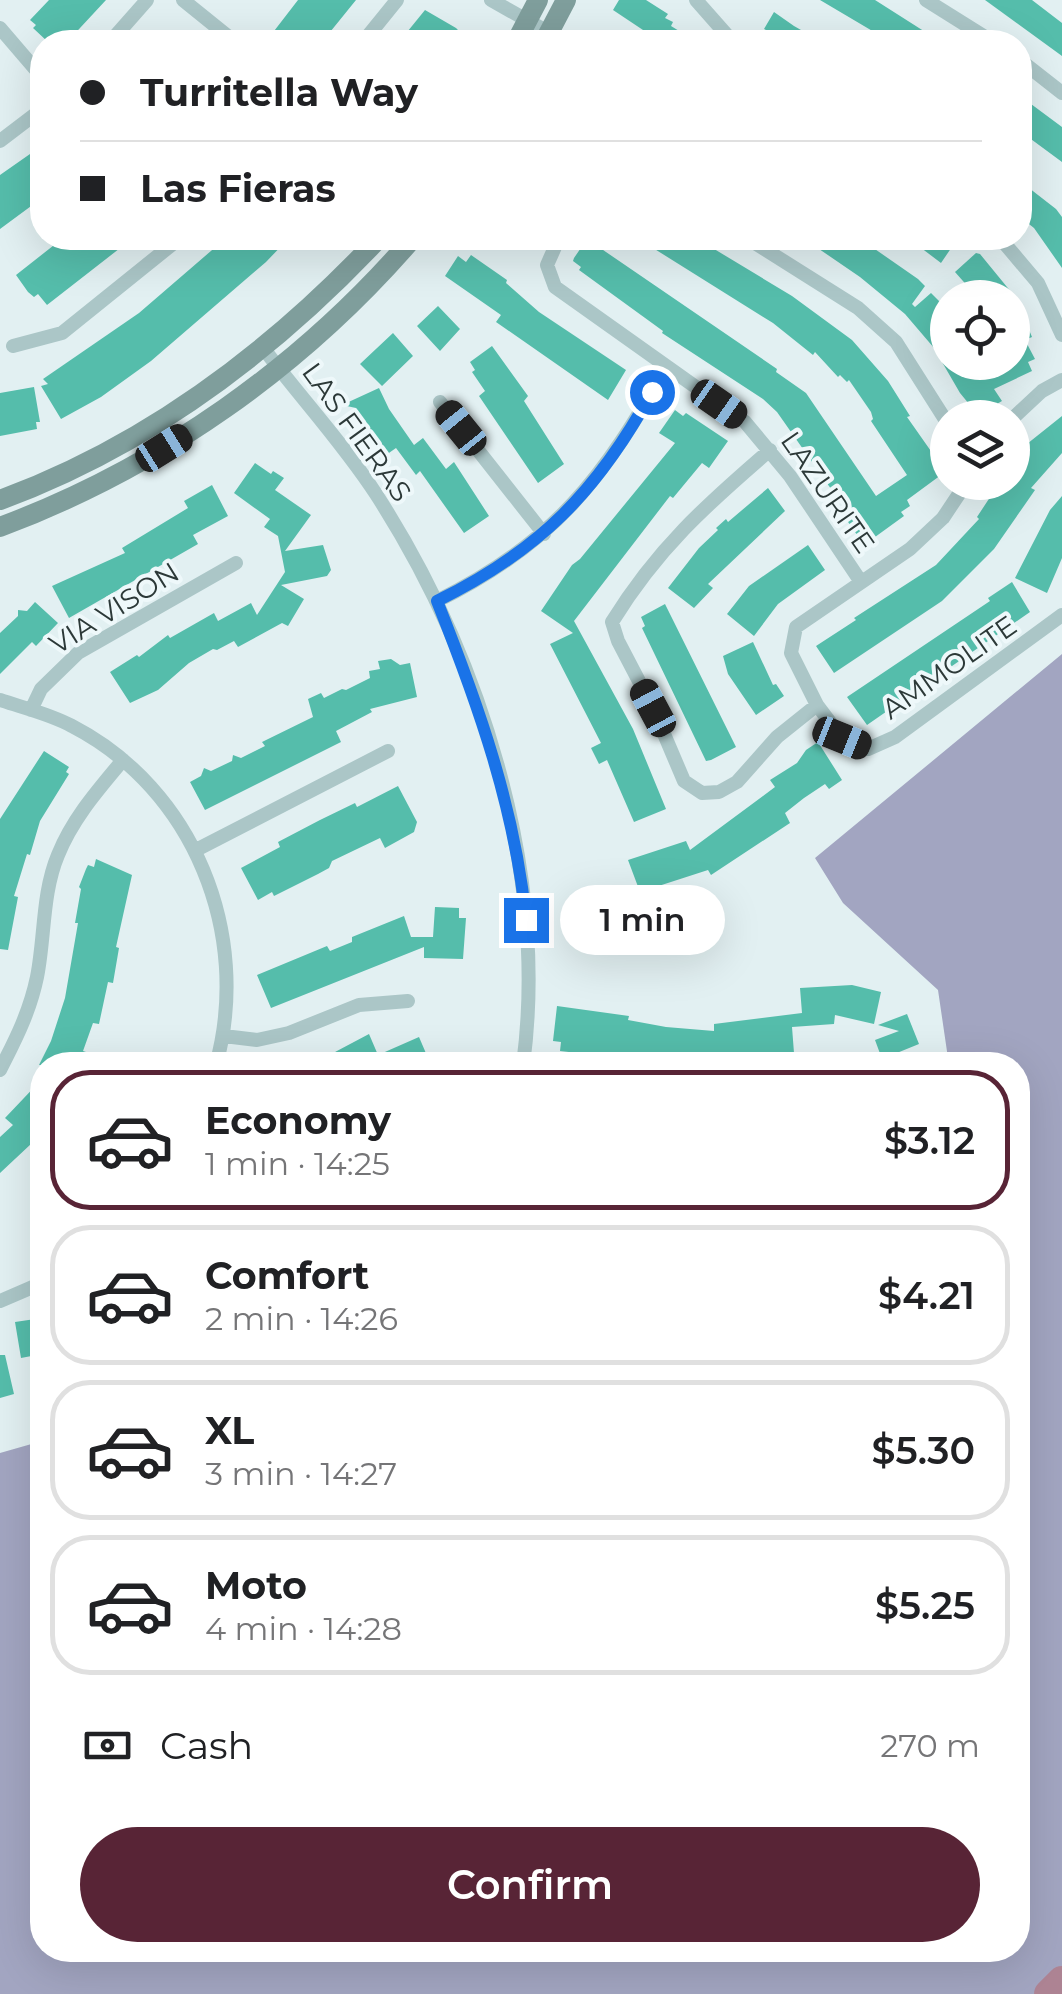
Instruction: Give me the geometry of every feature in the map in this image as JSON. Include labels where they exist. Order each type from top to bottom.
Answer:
[{"type":"main road","points":[[523,30],[538,0]]},
{"type":"main road","points":[[551,30],[566,0]]},
{"type":"main road","points":[[0,500],[76,467],[153,425],[264,349],[367,250]]},
{"type":"main road","points":[[0,527],[82,493],[164,448],[279,369],[402,250]]},
{"type":"street","points":[[121,30],[148,0]]},
{"type":"street","points":[[183,0],[220,30]]},
{"type":"street","points":[[373,30],[397,0]]},
{"type":"street","points":[[491,0],[538,30]]},
{"type":"street","points":[[696,0],[722,30]]},
{"type":"street","points":[[926,0],[975,30]]},
{"type":"street","points":[[0,28],[30,63]]},
{"type":"street","points":[[1032,69],[1062,92]]},
{"type":"street","points":[[0,141],[30,118]]},
{"type":"street","points":[[13,346],[62,333],[165,250]]},
{"type":"street","name":"LAZURITE","points":[[553,250],[546,266],[554,287],[745,422],[770,450],[861,582]]},
{"type":"street","points":[[765,250],[858,308],[896,342],[933,400]]},
{"type":"street","points":[[1010,250],[1038,283],[1062,335]]},
{"type":"street","name":"LAS FIERAS","points":[[264,349],[375,492],[437,601],[472,687],[496,764],[523,888],[530,952],[530,1012],[525,1052]]},
{"type":"street","points":[[437,601],[484,578],[544,534],[598,476],[638,418],[666,366]]},
{"type":"street","points":[[1030,403],[1062,380]]},
{"type":"street","points":[[440,402],[544,534]]},
{"type":"street","points":[[770,450],[700,510],[666,546],[612,622],[684,781],[702,793],[720,792],[737,782],[777,736],[818,706],[791,653],[796,627],[910,550],[954,500]]},
{"type":"street","name":"VIA VISON","points":[[32,710],[41,689],[78,654],[236,563]]},
{"type":"street","name":"AMMOLITE","points":[[818,706],[842,738],[868,749],[895,737],[1062,615]]},
{"type":"street","points":[[0,700],[70,724],[123,760],[160,794],[196,850],[217,903],[228,967],[220,1052]]},
{"type":"street","points":[[196,850],[388,751]]},
{"type":"street","points":[[0,1070],[24,1026],[37,976],[57,857],[82,809],[123,760]]},
{"type":"street","points":[[224,1036],[257,1040],[289,1033],[359,1005],[408,1000]]},
{"type":"street","points":[[0,1301],[30,1287]]},
{"type":"shaded area","points":[[1062,654],[1062,1994],[0,1994],[0,1453],[30,1444],[30,1962],[1030,1962],[1030,1052],[947,1052],[938,990],[843,903],[815,858]]},
{"type":"building","points":[[49,0],[106,0],[78,30],[35,30],[36,25],[30,20]]},
{"type":"building","points":[[298,0],[356,0],[332,30],[275,30]]},
{"type":"building","points":[[619,0],[646,0],[668,14],[665,18],[678,30],[643,30],[613,10]]},
{"type":"building","points":[[820,0],[875,0],[922,30],[871,30]]},
{"type":"building","points":[[985,0],[1032,0],[1062,23],[1062,56],[1032,34],[1032,30],[1026,30]]},
{"type":"building","points":[[425,10],[458,30],[409,30]]},
{"type":"building","points":[[774,12],[801,30],[766,30]]},
{"type":"building","points":[[1032,105],[1062,127],[1062,162],[1032,140]]},
{"type":"building","points":[[30,154],[30,207],[0,229],[0,175]]},
{"type":"building","points":[[1032,190],[1062,217],[1062,268],[1034,228]]},
{"type":"building","points":[[48,250],[118,250],[47,305],[38,294],[34,297],[28,292],[16,275]]},
{"type":"building","points":[[212,250],[278,250],[151,361],[101,397],[61,419],[41,386],[48,384],[43,379],[139,313]]},
{"type":"building","points":[[579,250],[603,250],[777,369],[806,393],[876,496],[907,475],[849,380],[838,377],[815,352],[813,355],[773,323],[656,250],[716,250],[792,296],[852,340],[888,381],[930,450],[930,483],[907,500],[910,506],[901,512],[904,516],[864,545],[846,519],[850,516],[777,412],[662,333],[579,270],[574,258]]},
{"type":"building","points":[[821,250],[876,250],[918,279],[925,286],[912,304],[915,307],[930,294],[930,343],[905,314]]},
{"type":"building","points":[[924,250],[950,250],[941,263]]},
{"type":"building","points":[[976,253],[1001,280],[962,280],[955,272]]},
{"type":"building","points":[[471,255],[507,280],[539,312],[626,370],[608,400],[496,322],[501,315],[445,276],[458,256],[466,262]]},
{"type":"building","points":[[438,306],[460,329],[440,351],[417,326]]},
{"type":"building","points":[[393,333],[413,356],[382,386],[360,364]]},
{"type":"building","points":[[492,346],[528,396],[524,401],[564,464],[538,483],[479,396],[485,391],[470,362]]},
{"type":"building","points":[[952,380],[1013,380],[994,389],[1001,400],[966,400]]},
{"type":"building","points":[[34,387],[40,422],[36,422],[37,429],[0,436],[0,393]]},
{"type":"building","points":[[379,388],[414,445],[423,438],[446,469],[454,462],[489,516],[464,533],[420,471],[416,475],[396,448],[386,455],[356,408],[342,405]]},
{"type":"building","points":[[675,410],[728,441],[709,468],[702,463],[673,498],[670,496],[574,621],[633,729],[666,809],[634,822],[607,760],[599,764],[591,748],[601,743],[550,644],[573,633],[541,611],[572,565],[675,443],[659,433]]},
{"type":"building","points":[[1062,416],[1062,453],[1031,488],[1035,490],[1030,497],[1030,442]]},
{"type":"building","points":[[255,463],[284,478],[275,490],[311,515],[285,551],[323,545],[331,570],[327,576],[281,585],[304,599],[288,626],[282,623],[238,647],[234,641],[213,649],[189,663],[158,690],[130,703],[110,672],[168,635],[170,638],[214,613],[218,621],[251,603],[257,615],[285,572],[278,536],[264,527],[270,519],[234,493]]},
{"type":"building","points":[[212,485],[228,516],[193,535],[198,544],[69,618],[52,586],[125,553],[122,548],[188,508],[184,501]]},
{"type":"building","points":[[768,488],[785,511],[708,584],[713,588],[694,608],[668,588],[716,528]]},
{"type":"building","points":[[1062,496],[1062,558],[1047,593],[1015,578],[1050,510]]},
{"type":"building","points":[[988,500],[1028,500],[994,549],[942,601],[834,673],[816,646],[936,565]]},
{"type":"building","points":[[808,545],[825,570],[778,604],[754,636],[727,614],[749,586]]},
{"type":"building","points":[[1012,582],[1030,612],[867,725],[847,697],[990,601],[988,598]]},
{"type":"building","points":[[35,602],[58,623],[0,674],[0,633],[18,616],[18,610],[27,611]]},
{"type":"building","points":[[665,604],[736,747],[711,760],[706,761],[642,628],[645,626],[641,617]]},
{"type":"building","points":[[753,642],[773,685],[784,696],[756,715],[728,674],[723,656]]},
{"type":"building","points":[[391,659],[400,665],[410,663],[417,697],[370,709],[372,712],[336,731],[341,742],[205,810],[190,782],[201,776],[204,768],[211,771],[232,761],[233,755],[241,758],[265,746],[262,742],[313,717],[308,699],[346,690],[370,678],[369,671],[380,669],[378,661]]},
{"type":"building","points":[[818,742],[842,780],[829,789],[825,784],[804,798],[785,813],[790,823],[711,875],[708,870],[640,892],[628,860],[686,841],[690,850],[775,787],[770,780],[797,763]]},
{"type":"building","points":[[44,751],[69,767],[69,774],[40,821],[14,896],[18,897],[8,950],[0,949],[0,819]]},
{"type":"building","points":[[398,786],[417,822],[414,832],[385,848],[380,838],[332,861],[329,868],[318,874],[258,900],[241,868],[280,847],[278,842],[320,820]]},
{"type":"building","points":[[96,859],[132,875],[116,947],[119,948],[113,983],[108,982],[99,1024],[93,1023],[83,1051],[86,1052],[46,1052],[65,998],[78,923],[79,887],[88,865],[94,867]]},
{"type":"building","points":[[435,907],[459,908],[459,918],[466,918],[463,959],[424,958],[424,947],[271,1008],[257,975],[327,946],[330,951],[352,942],[352,937],[404,916],[411,937],[433,937]]},
{"type":"building","points":[[852,985],[881,992],[874,1024],[835,1015],[834,1024],[792,1027],[794,1052],[569,1052],[560,1051],[561,1042],[553,1041],[557,1006],[629,1016],[628,1020],[666,1027],[714,1031],[714,1024],[802,1013],[800,988]]},
{"type":"building","points":[[907,1014],[919,1044],[899,1052],[879,1052],[875,1040],[899,1031],[878,1025]]},
{"type":"building","points":[[369,1034],[377,1052],[335,1052]]},
{"type":"building","points":[[419,1037],[425,1052],[385,1052]]},
{"type":"building","points":[[30,1092],[30,1145],[0,1173],[0,1137],[13,1125],[5,1118]]},
{"type":"building","points":[[30,1320],[30,1356],[21,1358],[15,1322]]},
{"type":"building","points":[[0,1355],[5,1355],[14,1394],[0,1398]]},
{"type":"waterway","points":[[1049,1994],[1062,1981]]},
{"type":"route","points":[[526,920],[523,888],[496,764],[472,687],[437,601],[514,558],[574,506],[638,418],[652,392]]}]
